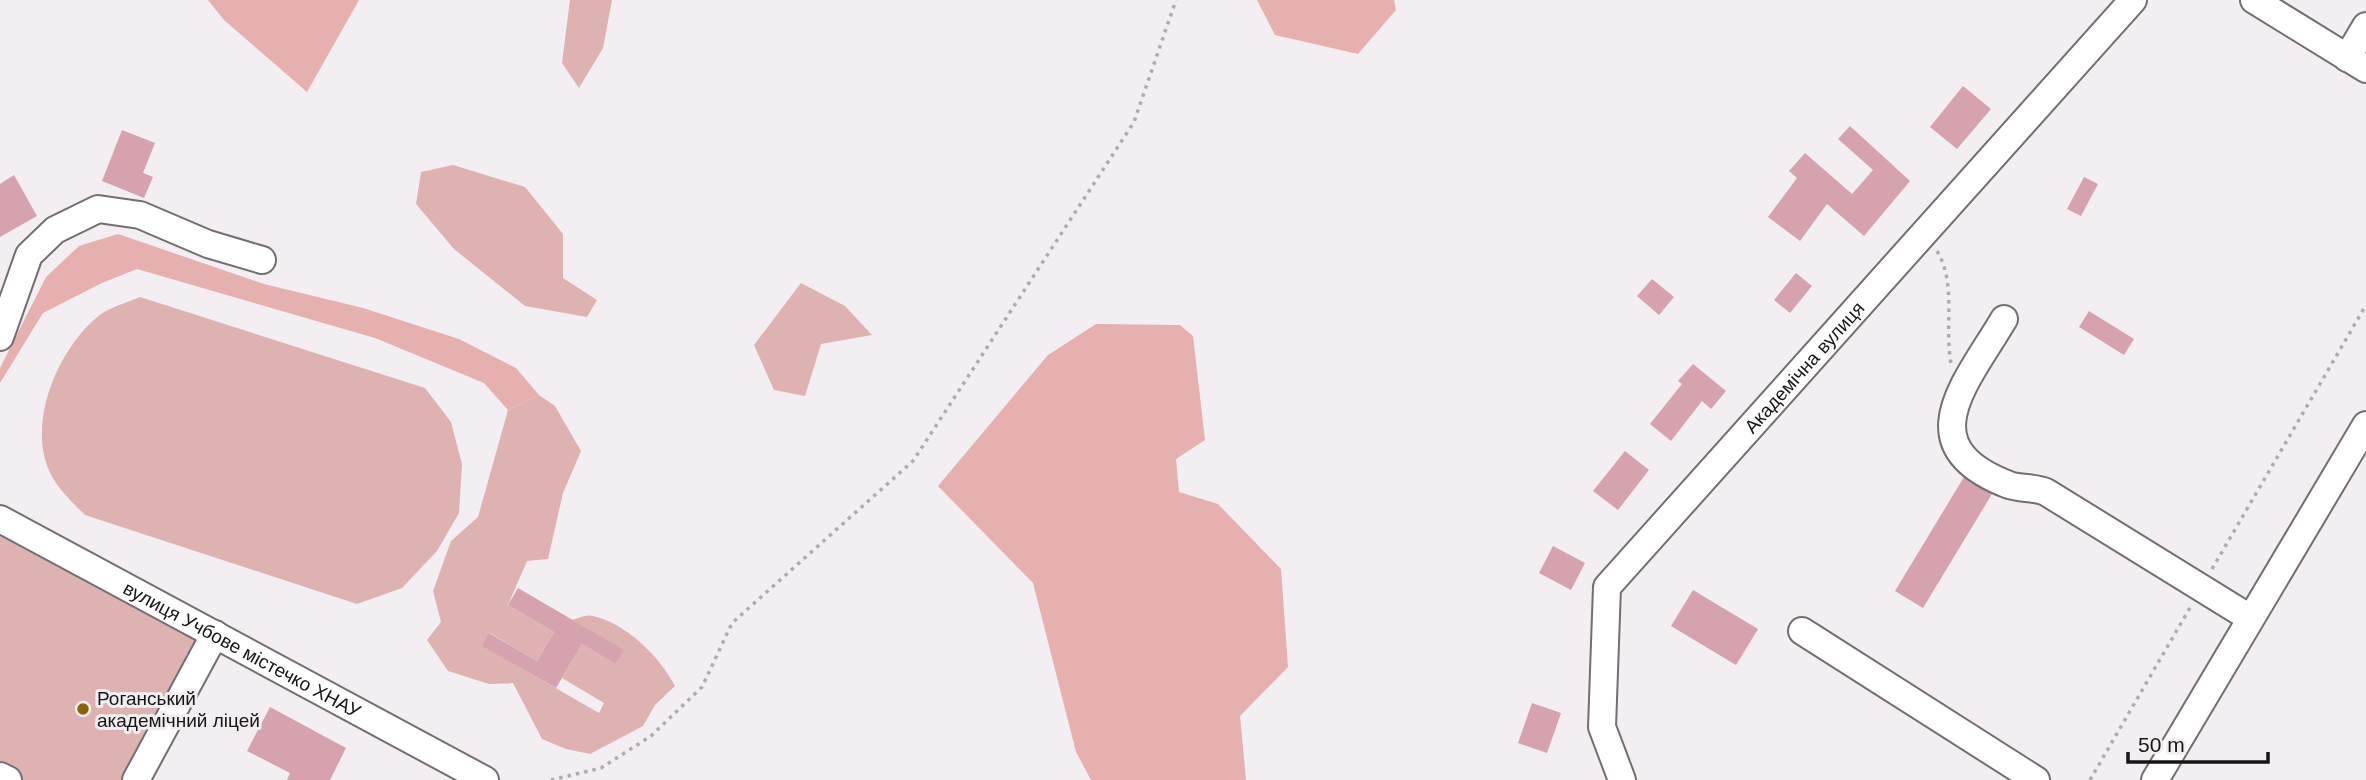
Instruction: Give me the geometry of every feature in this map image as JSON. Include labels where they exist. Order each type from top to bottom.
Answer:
[{"type":"street","name":"Академічна вулиця","points":[[1622,780],[1602,727],[1607,587],[2133,0]]},
{"type":"street","points":[[2255,0],[2357,64],[2366,26]]},
{"type":"street","points":[[0,337],[29,255],[55,230],[98,209],[140,215],[208,244],[262,260]]},
{"type":"street","points":[[2004,318],[1952,405],[1951,425],[1957,450],[1969,463],[2009,485],[2046,492],[2250,618]]},
{"type":"street","points":[[2155,780],[2366,425]]},
{"type":"street","name":"вулиця Учбове містечко ХНАУ","points":[[0,519],[485,780]]},
{"type":"street","points":[[1802,631],[2036,780]]},
{"type":"street","points":[[136,780],[215,634]]},
{"type":"street","points":[[0,776],[8,780]]},
{"type":"path","points":[[551,780],[601,768],[651,736],[702,687],[732,624],[913,461],[1133,122],[1176,0]]},
{"type":"path","points":[[1923,237],[1937,250],[1948,277],[1948,336],[1958,396]]},
{"type":"path","points":[[2090,780],[2366,305]]},
{"type":"shaded area","points":[[208,0],[359,0],[307,92],[224,20]]},
{"type":"shaded area","points":[[570,0],[612,0],[603,48],[579,88],[562,63]]},
{"type":"shaded area","points":[[1257,0],[1394,0],[1396,10],[1358,54],[1275,35]]},
{"type":"shaded area","points":[[453,165],[525,187],[563,234],[563,278],[597,300],[587,317],[525,306],[454,249],[416,204],[421,172]]},
{"type":"shaded area","points":[[118,234],[264,284],[363,308],[459,339],[516,368],[539,395],[508,410],[484,383],[375,338],[137,269],[102,283],[43,313],[0,383],[0,368],[46,277],[79,246]]},
{"type":"shaded area","points":[[801,283],[845,306],[872,335],[821,344],[805,396],[774,390],[754,345]]},
{"type":"shaded area","points":[[140,297],[425,388],[451,422],[462,464],[459,513],[437,551],[402,588],[357,604],[85,515],[66,496],[46,463],[42,441],[43,418],[56,373],[81,333],[96,318]]},
{"type":"shaded area","points":[[1096,324],[1180,325],[1193,336],[1205,440],[1176,459],[1179,492],[1218,504],[1281,569],[1288,667],[1240,716],[1246,780],[1091,780],[1076,752],[1033,583],[938,486],[1048,355]]},
{"type":"shaded area","points":[[539,395],[555,406],[581,451],[563,493],[548,559],[527,561],[508,605],[554,632],[537,661],[490,633],[483,646],[599,713],[604,703],[562,678],[582,644],[615,664],[623,650],[572,620],[593,616],[618,626],[641,643],[675,686],[655,705],[643,726],[590,754],[566,749],[542,739],[513,683],[489,684],[448,671],[427,640],[441,622],[433,591],[451,541],[478,517],[508,410]]},
{"type":"shaded area","name":"Роганський академічний ліцей","points":[[0,530],[204,637],[127,780],[0,780]]},
{"type":"building","points":[[1963,86],[1991,109],[1957,149],[1930,127]]},
{"type":"building","points":[[1850,126],[1910,181],[1864,236],[1827,204],[1800,241],[1768,217],[1797,178],[1789,171],[1805,153],[1852,194],[1873,170],[1838,139]]},
{"type":"building","points":[[122,130],[155,143],[143,173],[153,177],[144,198],[102,181]]},
{"type":"building","points":[[14,175],[37,216],[0,237],[0,184]]},
{"type":"building","points":[[2084,177],[2098,184],[2081,216],[2067,209]]},
{"type":"building","points":[[1796,273],[1812,286],[1790,313],[1774,300]]},
{"type":"building","points":[[1652,279],[1674,297],[1659,315],[1637,296]]},
{"type":"building","points":[[2089,311],[2134,339],[2124,355],[2079,327]]},
{"type":"building","points":[[1693,364],[1726,391],[1711,409],[1702,401],[1671,441],[1650,424],[1682,384],[1678,381]]},
{"type":"building","points":[[1625,451],[1649,470],[1618,510],[1593,491]]},
{"type":"building","points":[[1964,477],[1992,494],[1923,608],[1895,591]]},
{"type":"building","points":[[1553,546],[1585,563],[1571,590],[1539,573]]},
{"type":"building","points":[[518,588],[624,650],[615,664],[582,644],[556,688],[482,646],[489,633],[537,661],[554,632],[508,605]]},
{"type":"building","points":[[1693,590],[1758,629],[1736,665],[1671,626]]},
{"type":"building","points":[[1532,703],[1561,713],[1547,753],[1518,743]]},
{"type":"building","points":[[270,707],[346,748],[330,780],[287,780],[290,773],[247,751]]},
{"type":"place","name":"Роганський академічний ліцей","points":[[83,709]]}]
